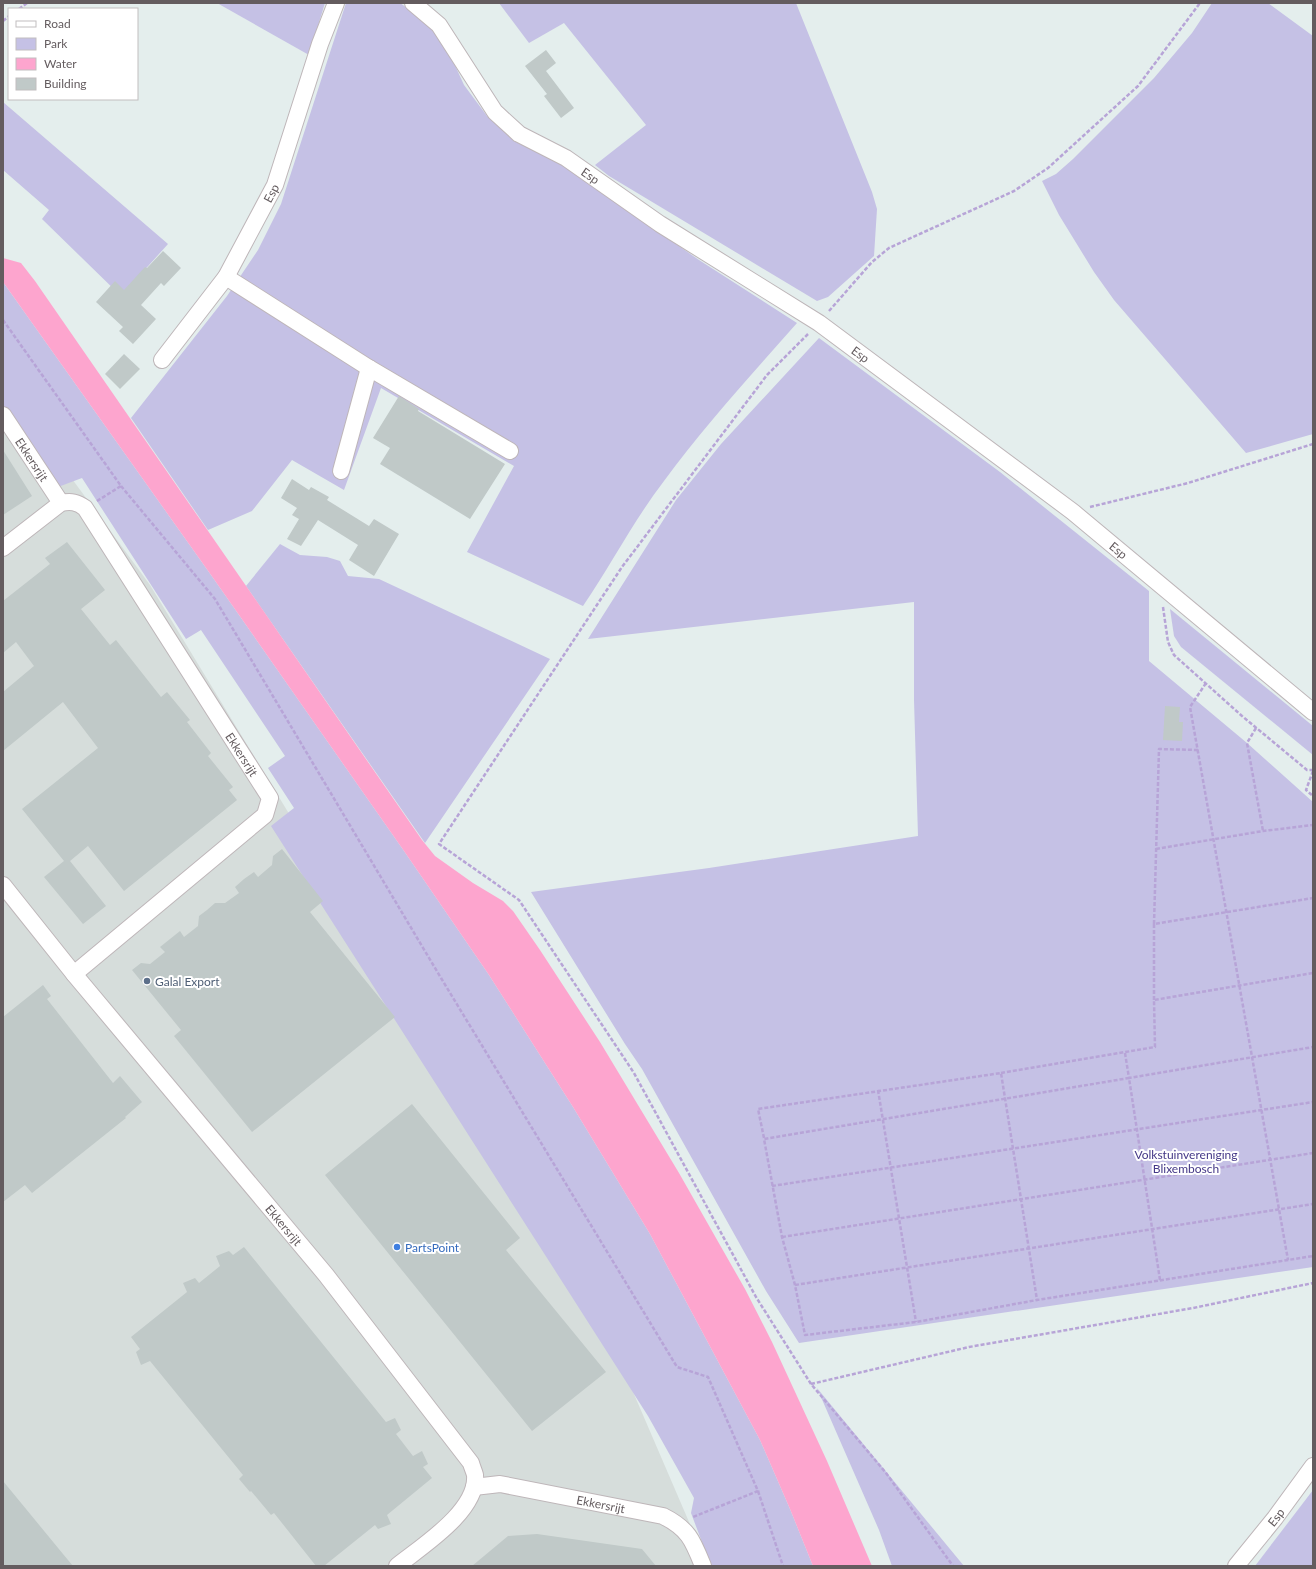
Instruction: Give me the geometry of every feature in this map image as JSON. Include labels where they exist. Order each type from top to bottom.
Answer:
[{"type":"street","name":"Esp","points":[[162,360],[226,277],[275,185],[320,44],[336,3]]},
{"type":"street","name":"Esp","points":[[413,3],[439,25],[495,112],[519,134],[566,158],[660,224],[819,323],[1073,512],[1313,712]]},
{"type":"street","points":[[226,277],[369,368],[510,451]]},
{"type":"street","points":[[341,471],[369,368]]},
{"type":"street","name":"Ekkersrijt","points":[[3,415],[61,503]]},
{"type":"street","points":[[3,548],[61,503],[78,503],[85,508]]},
{"type":"street","name":"Ekkersrijt","points":[[74,974],[265,814],[270,798],[85,508]]},
{"type":"street","name":"Ekkersrijt","points":[[3,885],[74,974],[326,1275],[471,1463],[475,1474],[474,1487],[468,1503],[456,1518],[396,1566]]},
{"type":"street","name":"Esp","points":[[1236,1566],[1275,1518],[1313,1466]]},
{"type":"street","name":"Ekkersrijt","points":[[474,1487],[500,1484],[663,1516],[677,1523],[693,1540],[703,1566]]},
{"type":"path","points":[[953,1566],[886,1473],[811,1384],[756,1297],[634,1073],[519,900],[439,844],[622,567],[767,375],[819,323],[872,262],[889,248],[1014,191],[1048,168],[1138,86],[1200,3]]},
{"type":"path","points":[[3,320],[121,486],[215,599],[449,992],[676,1367],[708,1377],[758,1491],[783,1566]]},
{"type":"path","points":[[1073,512],[1188,483],[1313,444]]},
{"type":"path","points":[[85,508],[121,486]]},
{"type":"path","points":[[1160,583],[1168,642],[1174,655],[1256,728],[1307,770],[1313,770],[1306,790],[1313,796]]},
{"type":"path","points":[[1206,683],[1190,707],[1288,1260]]},
{"type":"path","points":[[1256,728],[1247,743],[1263,832]]},
{"type":"path","points":[[1198,750],[1159,749],[1154,924],[1155,1047],[1001,1073],[878,1090],[758,1109],[782,1237],[795,1285],[805,1336],[916,1322],[1037,1300],[1313,1256]]},
{"type":"path","points":[[1156,849],[1313,825]]},
{"type":"path","points":[[1154,924],[1313,898]]},
{"type":"path","points":[[1154,1000],[1313,973]]},
{"type":"path","points":[[764,1138],[1313,1047]]},
{"type":"path","points":[[1125,1053],[1160,1280]]},
{"type":"path","points":[[1001,1073],[1037,1300]]},
{"type":"path","points":[[878,1090],[916,1322]]},
{"type":"path","points":[[772,1186],[1313,1102]]},
{"type":"path","points":[[782,1237],[1313,1153]]},
{"type":"path","points":[[795,1285],[1313,1204]]},
{"type":"path","points":[[811,1384],[969,1347],[1193,1308],[1313,1283]]},
{"type":"path","points":[[677,1523],[758,1491]]},
{"type":"shaded area","points":[[3,385],[150,585],[615,1350],[708,1566],[3,1566]]},
{"type":"green space","points":[[217,3],[325,3],[309,55]]},
{"type":"green space","points":[[346,3],[400,3],[426,21],[439,35],[464,85],[487,116],[514,141],[573,169],[699,260],[797,323],[729,400],[680,460],[643,511],[583,606],[467,552],[514,466],[381,388],[344,490],[292,460],[252,511],[208,530],[131,418],[227,296],[258,250],[281,204]]},
{"type":"green space","points":[[499,3],[796,3],[872,192],[877,209],[874,256],[828,297],[817,301],[609,176],[595,165],[646,125],[564,23],[529,43]]},
{"type":"green space","points":[[1212,3],[1268,3],[1313,36],[1313,434],[1246,453],[1114,300],[1094,272],[1059,215],[1042,181],[1056,174],[1073,159],[1154,78],[1192,33]]},
{"type":"green space","points":[[3,102],[168,244],[121,296],[42,219],[49,210],[3,170]]},
{"type":"green space","points":[[3,282],[211,575],[404,851],[489,975],[573,1107],[650,1234],[760,1440],[813,1566],[711,1566],[691,1513],[694,1498],[648,1416],[271,826],[294,808],[268,768],[285,756],[201,630],[186,639],[82,478],[58,487],[3,405]]},
{"type":"green space","name":"Volkstuinvereniging Blixembosch","points":[[819,338],[1000,472],[1149,591],[1149,661],[1247,743],[1313,802],[1313,1267],[799,1343],[766,1291],[642,1069],[531,892],[709,868],[918,836],[914,700],[914,602],[588,639],[676,500],[721,444]]},
{"type":"green space","points":[[280,544],[300,555],[327,557],[340,561],[348,576],[379,579],[550,659],[425,843],[246,586]]},
{"type":"green space","points":[[1170,609],[1313,726],[1313,755],[1181,647],[1174,636]]},
{"type":"green space","points":[[817,1388],[964,1566],[892,1566],[879,1530]]},
{"type":"green space","points":[[1313,1490],[1313,1566],[1255,1566]]},
{"type":"water","points":[[3,258],[21,263],[35,281],[422,840],[435,856],[473,883],[503,901],[513,911],[540,950],[600,1042],[679,1173],[745,1289],[772,1342],[827,1461],[872,1566],[813,1566],[760,1440],[650,1234],[573,1107],[489,975],[404,851],[211,575],[3,282]]},
{"type":"building","points":[[546,50],[556,63],[546,71],[574,108],[561,118],[544,96],[547,94],[525,66]]},
{"type":"building","points":[[163,251],[181,268],[164,286],[161,283],[141,305],[156,319],[133,344],[119,331],[123,327],[96,302],[115,281],[124,290],[145,267],[147,268]]},
{"type":"building","points":[[124,354],[140,369],[120,389],[105,374]]},
{"type":"building","points":[[399,396],[419,409],[418,411],[505,464],[470,519],[380,464],[390,448],[373,438]]},
{"type":"building","points":[[3,450],[32,496],[3,515]]},
{"type":"building","points":[[292,479],[309,490],[311,487],[329,497],[327,500],[369,526],[374,519],[399,534],[374,576],[349,560],[358,545],[318,520],[301,546],[287,539],[299,519],[292,515],[297,508],[281,498]]},
{"type":"building","points":[[67,542],[105,590],[81,609],[110,645],[116,640],[161,697],[167,692],[190,720],[187,722],[211,753],[208,756],[233,787],[229,790],[237,800],[124,891],[88,846],[70,861],[106,906],[83,924],[44,877],[64,861],[22,809],[98,748],[63,702],[3,751],[3,692],[34,666],[16,642],[3,653],[3,601],[50,564],[45,558]]},
{"type":"building","points":[[1165,706],[1180,707],[1179,722],[1183,722],[1182,741],[1163,740]]},
{"type":"building","points":[[282,849],[323,901],[310,912],[395,1017],[252,1132],[174,1036],[181,1030],[132,970],[141,963],[150,964],[165,952],[160,947],[180,931],[184,937],[198,926],[199,916],[215,903],[225,903],[239,893],[235,887],[254,872],[258,877],[272,865],[273,856]]},
{"type":"building","points":[[43,985],[51,996],[47,999],[113,1083],[120,1076],[142,1102],[125,1117],[126,1118],[32,1193],[25,1185],[3,1202],[3,1017]]},
{"type":"building","points":[[412,1104],[520,1238],[506,1250],[606,1372],[532,1431],[325,1175]]},
{"type":"building","points":[[244,1247],[386,1422],[395,1418],[401,1430],[396,1434],[413,1456],[422,1451],[428,1464],[423,1467],[432,1478],[387,1515],[391,1524],[378,1529],[375,1525],[324,1566],[316,1566],[274,1513],[271,1515],[251,1491],[250,1492],[239,1479],[243,1475],[150,1361],[141,1365],[136,1352],[140,1349],[131,1337],[187,1292],[183,1283],[195,1278],[199,1283],[220,1266],[216,1256],[229,1251],[233,1255]]},
{"type":"building","points":[[3,1481],[63,1554],[73,1566],[3,1566]]},
{"type":"building","points":[[537,1534],[642,1549],[656,1566],[472,1566],[508,1536]]},
{"type":"place","name":"Galal Export","points":[[147,981]]},
{"type":"place","name":"PartsPoint","points":[[397,1247]]}]
